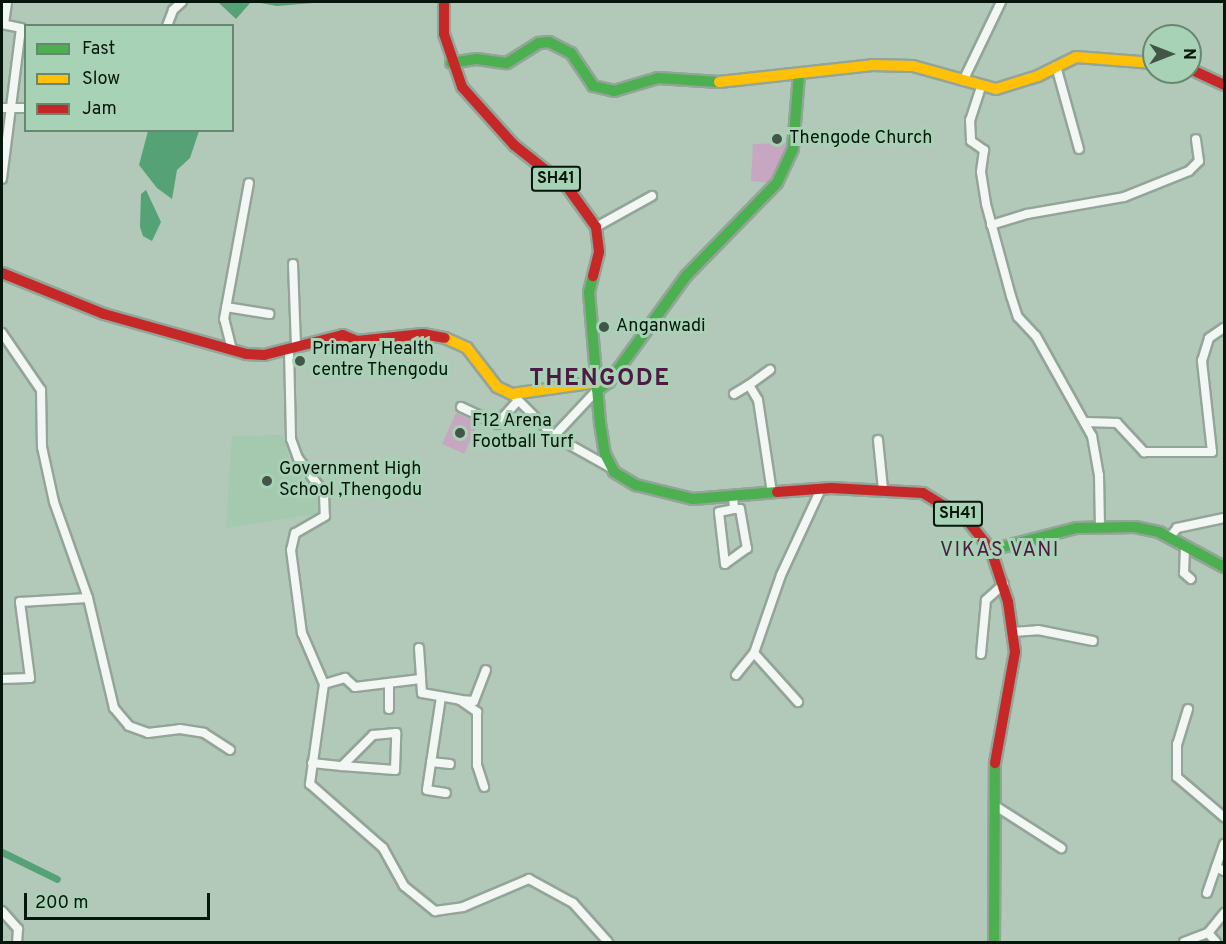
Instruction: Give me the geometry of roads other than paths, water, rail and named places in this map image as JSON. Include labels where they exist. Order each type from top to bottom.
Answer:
[{"type":"main road","name":"SH41","points":[[444,2],[444,34],[451,63],[462,87],[514,145],[568,188],[596,227]]},
{"type":"main road","points":[[451,63],[477,59],[507,63],[543,42],[568,50],[590,84],[602,90],[658,78],[709,82],[799,75],[872,65],[902,65],[996,89],[1038,76],[1076,57],[1142,62]]},
{"type":"main road","points":[[2,273],[104,314],[232,350],[264,355],[343,335],[357,341],[423,334],[445,338],[467,348],[497,387],[515,398],[597,386],[609,382],[654,315],[686,276],[777,183],[793,148],[799,75]]},
{"type":"main road","points":[[1202,75],[1224,85]]},
{"type":"main road","points":[[596,227],[599,252],[589,292],[605,454],[611,468]]},
{"type":"main road","name":"SH41","points":[[611,468],[636,485],[674,497],[733,503],[772,493],[821,489],[883,489],[923,493],[967,520],[991,550],[1004,584],[1015,652],[996,748],[994,942]]},
{"type":"main road","points":[[991,550],[1049,533],[1100,526],[1144,528],[1169,538],[1224,567]]},
{"type":"street","points":[[2,180],[21,28],[3,24],[7,2]]},
{"type":"street","points":[[168,24],[173,10],[182,2]]},
{"type":"street","points":[[963,81],[1001,2]]},
{"type":"street","points":[[1056,66],[1079,149]]},
{"type":"street","points":[[981,87],[970,120],[971,141],[984,150],[981,172],[992,225],[1018,316],[1036,336],[1086,422],[1098,465],[1100,526]]},
{"type":"street","points":[[2,108],[24,108]]},
{"type":"street","points":[[992,225],[1027,214],[1124,197],[1190,171],[1199,161],[1196,139]]},
{"type":"street","points":[[232,350],[224,319],[249,183]]},
{"type":"street","points":[[596,227],[652,196]]},
{"type":"street","points":[[293,264],[291,439],[298,458],[324,493],[325,516],[296,533],[291,550],[302,633],[324,684],[310,784],[383,848],[404,886],[435,911],[463,907],[529,879],[573,903],[608,942]]},
{"type":"street","points":[[226,307],[269,314]]},
{"type":"street","points":[[1086,422],[1117,423],[1144,452],[1212,452],[1202,361],[1209,338],[1224,328]]},
{"type":"street","points":[[2,333],[41,390],[42,447],[54,502],[88,597],[114,708],[129,726],[148,733],[180,729],[204,734],[230,750]]},
{"type":"street","points":[[734,394],[770,370]]},
{"type":"street","points":[[749,385],[758,400],[772,493]]},
{"type":"street","points":[[554,436],[597,386]]},
{"type":"street","points":[[461,407],[497,424],[515,398],[554,436],[611,468]]},
{"type":"street","points":[[878,440],[883,489]]},
{"type":"street","points":[[736,675],[754,652],[781,575],[821,489]]},
{"type":"street","points":[[733,503],[740,509],[747,548],[725,564],[719,512],[733,503]]},
{"type":"street","points":[[1169,538],[1177,528],[1224,518]]},
{"type":"street","points":[[1185,546],[1184,573],[1191,579]]},
{"type":"street","points":[[981,654],[986,600],[1004,584]]},
{"type":"street","points":[[2,679],[30,678],[20,602],[88,597]]},
{"type":"street","points":[[1012,632],[1046,631],[1093,641]]},
{"type":"street","points":[[418,648],[422,693],[474,701],[486,670]]},
{"type":"street","points":[[754,652],[798,702]]},
{"type":"street","points":[[324,684],[345,678],[355,687],[421,679]]},
{"type":"street","points":[[389,684],[389,709]]},
{"type":"street","points":[[441,697],[427,790],[446,792]]},
{"type":"street","points":[[460,700],[477,712],[477,765],[484,787]]},
{"type":"street","points":[[1188,709],[1177,744],[1177,777],[1224,817]]},
{"type":"street","points":[[312,763],[342,766],[395,770],[396,733],[373,735],[342,766]]},
{"type":"street","points":[[431,762],[450,764]]},
{"type":"street","points":[[994,805],[1061,848]]},
{"type":"street","points":[[1207,893],[1224,844]]},
{"type":"street","points":[[1216,867],[1224,871]]},
{"type":"street","points":[[2,911],[18,929],[17,942]]},
{"type":"street","points":[[1184,942],[1208,933],[1224,913]]},
{"type":"street","points":[[1208,933],[1216,942]]},
{"type":"waterway","points":[[2,852],[57,879]]},
{"type":"place","name":"Thengode Church","points":[[777,139]]},
{"type":"place","name":"Anganwadi","points":[[604,327]]},
{"type":"place","name":"Primary Health centre Thengodu","points":[[300,361]]},
{"type":"place","name":"F12 Arena Football Turf","points":[[460,433]]},
{"type":"place","name":"Government High School ,Thengodu","points":[[267,481]]},
{"type":"district","name":"THENGODE","points":[[600,380]]},
{"type":"district","name":"VIKAS VANI","points":[[1000,551]]}]
